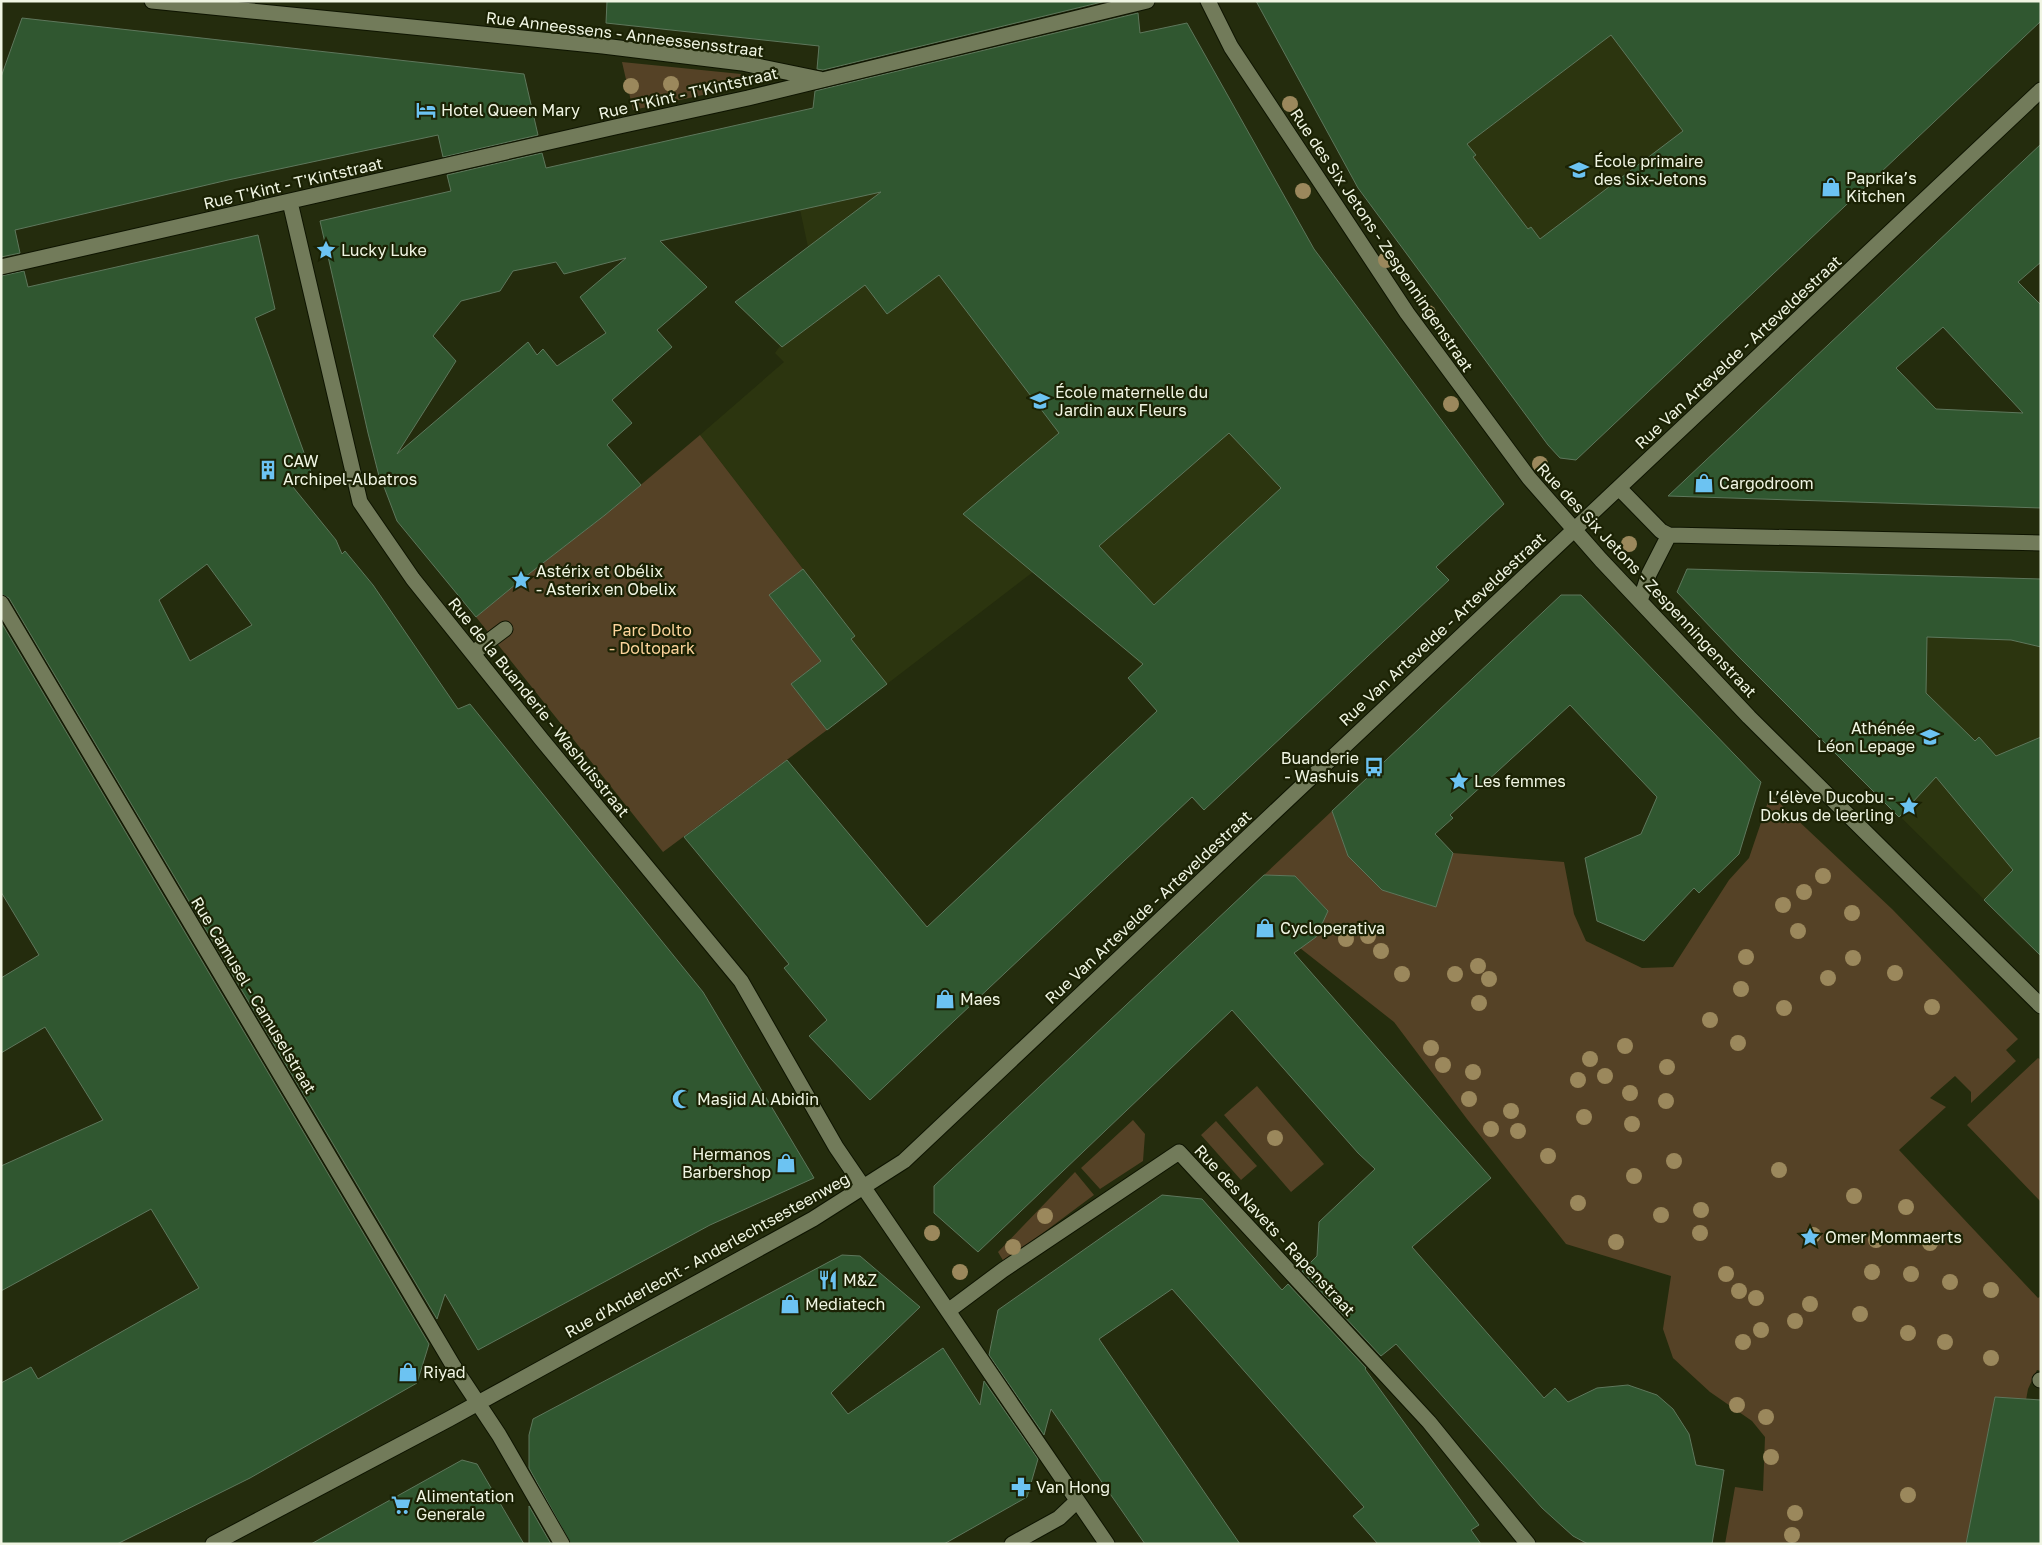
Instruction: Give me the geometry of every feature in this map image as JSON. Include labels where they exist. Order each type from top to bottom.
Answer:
[{"type":"street","name":"Rue Anneessens - Anneessensstraat","points":[[152,1],[603,46],[742,63],[824,80]]},
{"type":"street","name":"Rue T'Kint - T'Kintstraat","points":[[1,267],[824,80],[1147,1]]},
{"type":"street","name":"Rue des Six Jetons - Zespenningenstraat","points":[[1208,1],[1231,47],[1407,314],[1529,478],[1640,602],[1749,717],[2041,1006]]},
{"type":"street","name":"Rue Van Artevelde - Arteveldestraat","points":[[863,1188],[904,1161],[2041,90]]},
{"type":"street","name":"Rue de la Buanderie - Washuisstraat","points":[[290,202],[360,502],[413,579],[741,981],[836,1147],[863,1188]]},
{"type":"street","points":[[1619,488],[1661,531],[1669,535],[2041,543]]},
{"type":"street","points":[[1640,602],[1649,574],[1669,535]]},
{"type":"street","name":"Rue Camusel - Camuselstraat","points":[[1,603],[454,1367],[479,1403],[562,1544]]},
{"type":"street","points":[[473,653],[505,629]]},
{"type":"street","name":"Rue des Navets - Rapenstraat","points":[[948,1311],[1003,1270],[1179,1152],[1429,1422],[1528,1544]]},
{"type":"street","name":"Rue d'Anderlecht - Anderlechtsesteenweg","points":[[214,1544],[479,1403],[813,1219],[863,1188],[1107,1544]]},
{"type":"street","points":[[1012,1544],[1059,1518],[1077,1501]]},
{"type":"shaded area","name":"École primaire des Six-Jetons","points":[[1548,7],[1744,85],[1565,297],[1474,261],[1434,292],[1406,254],[1459,211],[1422,121]]},
{"type":"shaded area","name":"École maternelle du Jardin aux Fleurs","points":[[780,115],[1214,311],[1345,488],[1160,682],[1121,646],[1033,572],[827,730],[791,684],[821,661],[769,595],[803,569],[700,435],[784,362],[775,353],[780,346],[735,302],[808,247]]},
{"type":"shaded area","name":"Athénée Léon Lepage","points":[[1776,572],[2041,579],[2041,956],[1738,656],[1763,629]]},
{"type":"green space","points":[[622,62],[741,74],[747,76],[749,82],[745,86],[633,110]]},
{"type":"green space","name":"Parc Dolto - Doltopark","points":[[700,435],[803,569],[769,595],[821,661],[791,684],[827,730],[663,852],[476,617],[605,515]]},
{"type":"green space","points":[[1773,797],[1892,909],[2018,1039],[2006,1050],[2016,1061],[1971,1103],[1971,1092],[1955,1076],[1930,1098],[1946,1107],[1899,1150],[2038,1298],[2041,1296],[2041,1371],[2037,1370],[2028,1389],[2026,1400],[1995,1397],[1966,1544],[1725,1544],[1735,1487],[1763,1491],[1765,1437],[1752,1421],[1710,1392],[1673,1358],[1663,1329],[1671,1276],[1566,1244],[1467,1119],[1394,1022],[1300,948],[1316,937],[1328,911],[1295,876],[1264,875],[1332,811],[1348,856],[1382,890],[1436,907],[1453,853],[1564,862],[1574,914],[1586,941],[1642,968],[1673,967],[1729,880],[1749,858],[1769,799]]},
{"type":"green space","points":[[2038,1058],[2041,1060],[2041,1202],[1967,1125]]},
{"type":"green space","points":[[1257,1086],[1324,1164],[1291,1192],[1224,1115]]},
{"type":"green space","points":[[1133,1120],[1145,1134],[1143,1161],[1100,1189],[1081,1168]]},
{"type":"green space","points":[[1216,1121],[1257,1166],[1241,1180],[1201,1135]]},
{"type":"green space","points":[[1075,1172],[1094,1195],[1004,1262],[998,1252]]},
{"type":"building","points":[[607,1],[1106,1],[823,70],[817,69],[819,46],[606,23]]},
{"type":"building","points":[[1256,1],[2041,1],[2041,21],[1576,460],[1560,458],[1548,445],[1358,188]],"holes":[[[1611,35],[1683,131],[1540,239],[1531,227],[1528,229],[1473,157],[1476,155],[1467,144]]]},
{"type":"building","points":[[1138,13],[1140,33],[1187,23],[1314,249],[1504,504],[1436,567],[1449,580],[1204,810],[1192,797],[870,1100],[809,1036],[827,1020],[784,968],[789,964],[684,837],[787,760],[927,927],[1157,711],[1128,678],[1143,664],[963,514],[1059,433],[939,275],[887,314],[865,285],[782,347],[735,302],[881,192],[660,241],[707,287],[657,330],[672,347],[612,400],[632,423],[607,445],[641,485],[476,617],[397,521],[380,480],[320,221],[451,191],[447,175],[542,153],[546,168],[813,108],[815,91]],"holes":[[[626,258],[580,297],[606,333],[557,366],[543,349],[537,355],[528,342],[397,454],[456,361],[433,336],[461,301],[500,291],[513,271],[556,262],[564,274]],[[1229,433],[1281,488],[1154,605],[1099,546]]]},
{"type":"building","points":[[22,18],[524,74],[538,135],[443,157],[438,135],[228,180],[15,230],[20,253],[1,257],[1,77]]},
{"type":"building","points":[[2041,144],[2041,262],[2018,282],[2041,305],[2041,508],[1668,496]],"holes":[[[1943,327],[2023,413],[1936,409],[1896,368]]]},
{"type":"building","points":[[258,235],[275,309],[255,318],[311,472],[293,487],[336,540],[342,554],[345,551],[373,585],[458,709],[470,704],[703,992],[814,1178],[710,1225],[478,1350],[445,1294],[437,1319],[9,598],[1,594],[1,276],[24,271],[28,287]],"holes":[[[207,564],[252,625],[190,661],[159,600]]]},
{"type":"building","points":[[803,569],[855,636],[851,639],[887,684],[827,730],[791,684],[821,661],[769,595]]},
{"type":"building","name":"Athénée Léon Lepage","points":[[1687,569],[2041,579],[2041,647],[2011,640],[1927,637],[1926,693],[1975,741],[1979,737],[1996,756],[2041,737],[2041,956],[1984,900],[2013,870],[1936,777],[1899,817],[1738,656],[1677,592]]},
{"type":"building","points":[[1561,595],[1581,595],[1761,782],[1739,854],[1699,893],[1694,888],[1644,941],[1597,921],[1585,858],[1641,834],[1657,797],[1570,705],[1450,815],[1453,818],[1435,834],[1453,853],[1436,907],[1382,890],[1348,856],[1332,811]]},
{"type":"building","points":[[1,622],[429,1344],[417,1383],[250,1478],[117,1544],[1,1544],[1,1383],[31,1367],[38,1379],[199,1288],[151,1209],[1,1291],[1,1166],[103,1120],[45,1027],[1,1053],[1,978],[39,955],[1,892]]},
{"type":"building","points":[[1264,875],[1295,876],[1328,911],[1316,937],[1294,953],[1491,1178],[1412,1247],[1544,1398],[1555,1388],[1568,1402],[1597,1388],[1628,1385],[1657,1395],[1673,1409],[1689,1434],[1696,1465],[1724,1470],[1712,1544],[1588,1544],[1573,1536],[1542,1508],[1396,1344],[1381,1356],[1302,1271],[1317,1256],[1319,1222],[1375,1169],[1358,1153],[1232,1010],[978,1252],[934,1213],[934,1186]]},
{"type":"building","points":[[1162,1195],[1202,1199],[1282,1290],[1288,1284],[1366,1368],[1479,1525],[1471,1530],[1481,1544],[1378,1544],[1353,1516],[1364,1507],[1172,1289],[1099,1339],[1240,1544],[1145,1544],[1051,1409],[1044,1435],[989,1355],[998,1310]]},
{"type":"building","points":[[842,1255],[860,1256],[920,1307],[831,1393],[848,1414],[943,1348],[980,1405],[984,1381],[1038,1459],[1027,1497],[944,1544],[571,1544],[529,1468],[529,1435],[533,1419]]},
{"type":"building","points":[[1995,1397],[2041,1400],[2041,1544],[1966,1544]]},
{"type":"building","points":[[462,1460],[477,1464],[524,1544],[311,1544]]},
{"type":"building","points":[[529,1506],[551,1544],[529,1544]]},
{"type":"place","name":"Hotel Queen Mary","points":[[426,110]]},
{"type":"place","name":"École primaire des Six-Jetons","points":[[1579,170]]},
{"type":"place","name":"Paprika’s Kitchen","points":[[1831,187]]},
{"type":"place","name":"Lucky Luke","points":[[326,250]]},
{"type":"place","name":"École maternelle du Jardin aux Fleurs","points":[[1040,401]]},
{"type":"place","name":"CAW Archipel-Albatros","points":[[268,470]]},
{"type":"place","name":"Cargodroom","points":[[1704,483]]},
{"type":"place","name":"Astérix et Obélix - Asterix en Obelix","points":[[521,580]]},
{"type":"place","name":"Athénée Léon Lepage","points":[[1930,737]]},
{"type":"place","name":"Buanderie - Washuis","points":[[1374,767]]},
{"type":"place","name":"Les femmes","points":[[1459,781]]},
{"type":"place","name":"L’élève Ducobu - Dokus de leerling","points":[[1909,806]]},
{"type":"place","name":"Cycloperativa","points":[[1265,928]]},
{"type":"place","name":"Maes","points":[[945,999]]},
{"type":"place","name":"Masjid Al Abidin","points":[[682,1099]]},
{"type":"place","name":"Hermanos Barbershop","points":[[786,1163]]},
{"type":"place","name":"Omer Mommaerts","points":[[1810,1237]]},
{"type":"place","name":"M&Z","points":[[828,1280]]},
{"type":"place","name":"Mediatech","points":[[790,1304]]},
{"type":"place","name":"Riyad","points":[[408,1372]]},
{"type":"place","name":"Van Hong","points":[[1021,1487]]},
{"type":"place","name":"Alimentation Generale","points":[[401,1505]]}]
